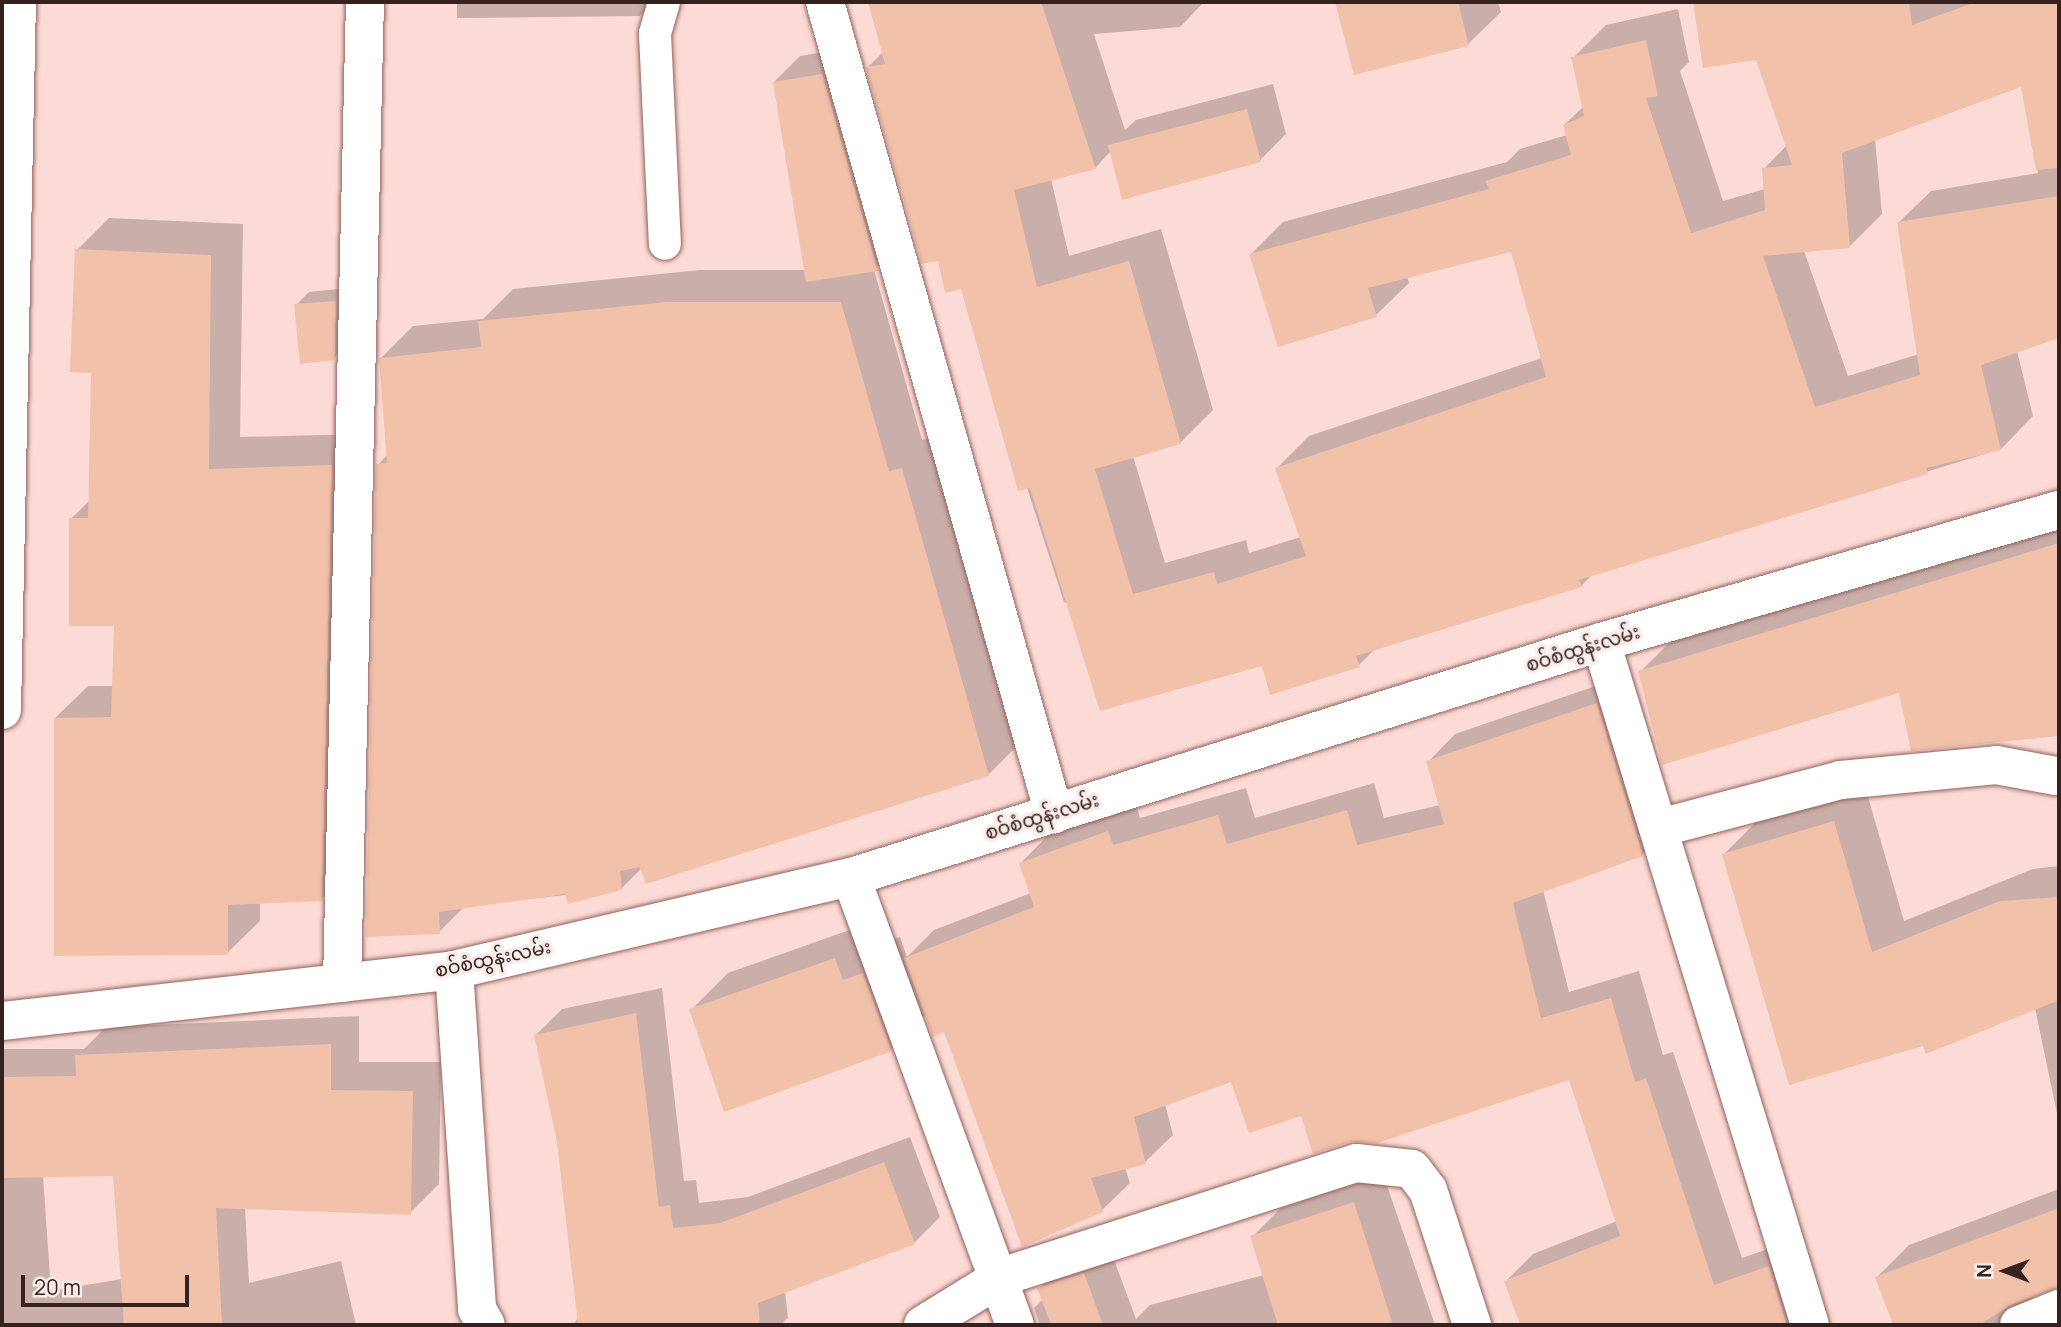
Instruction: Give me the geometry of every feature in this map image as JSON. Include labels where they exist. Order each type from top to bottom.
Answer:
[{"type":"street","points":[[2,710],[17,2]]},
{"type":"street","points":[[342,983],[365,2]]},
{"type":"street","points":[[825,2],[1054,814]]},
{"type":"street","name":"စဝ်စံထွန်းလမ်း","points":[[2,1021],[454,970],[850,877],[1601,642],[2059,510]]},
{"type":"street","points":[[1601,642],[1810,1325]]},
{"type":"street","points":[[1659,828],[1841,780],[1996,765],[2056,776]]},
{"type":"street","points":[[850,877],[1001,1278],[1015,1325]]},
{"type":"street","points":[[454,970],[471,1320]]},
{"type":"street","points":[[923,1325],[1001,1278],[1356,1163],[1412,1169],[1428,1190],[1472,1325]]},
{"type":"street","points":[[2019,1325],[2059,1309]]},
{"type":"lane","points":[[664,2],[654,33],[665,244]]},
{"type":"building","points":[[868,2],[1041,2],[1096,169],[1014,190],[1037,287],[1129,261],[1181,444],[1095,469],[1133,594],[1214,572],[1217,584],[1306,556],[1275,468],[1546,377],[1511,252],[1368,288],[1377,317],[1278,347],[1249,254],[1489,189],[1485,181],[1571,155],[1563,125],[1584,116],[1571,57],[1646,40],[1658,96],[1646,98],[1691,233],[1765,210],[1762,168],[1792,165],[1756,60],[1703,68],[1693,2],[1909,2],[1912,25],[1976,2],[2059,2],[2059,168],[2036,170],[2021,87],[1842,153],[1850,248],[1763,256],[1815,407],[1920,375],[1897,222],[2059,196],[2059,338],[1981,365],[2001,450],[1926,468],[1928,474],[1579,580],[1582,587],[1356,656],[1360,667],[1270,695],[1262,666],[1100,711],[1030,488],[1018,491],[961,289],[945,293],[938,261],[922,264],[866,67],[885,64]]},
{"type":"building","points":[[1335,2],[1458,2],[1469,46],[1354,75]]},
{"type":"building","points":[[822,74],[878,271],[806,282],[773,82]]},
{"type":"building","points":[[1247,109],[1261,162],[1122,200],[1108,145]]},
{"type":"building","points":[[75,249],[211,255],[209,469],[332,465],[322,901],[228,905],[228,955],[54,956],[54,718],[111,717],[114,626],[69,626],[69,518],[88,518],[91,373],[70,372]]},
{"type":"building","points":[[336,301],[335,360],[300,364],[294,304]]},
{"type":"building","points":[[666,302],[841,302],[889,471],[902,468],[989,776],[646,884],[640,867],[620,871],[622,890],[568,904],[565,894],[439,912],[440,934],[366,937],[376,464],[387,463],[379,358],[481,347],[478,321]]},
{"type":"building","points":[[2059,543],[2059,736],[1911,751],[1899,693],[1662,765],[1638,671]]},
{"type":"building","points":[[1597,703],[1643,856],[1513,903],[1541,1018],[1611,998],[1635,1082],[1646,1078],[1714,1285],[1769,1266],[1787,1325],[1520,1325],[1504,1281],[1620,1236],[1569,1080],[1377,1143],[1350,1142],[1313,1154],[1301,1116],[1249,1133],[1231,1082],[1134,1117],[1146,1164],[1091,1178],[1103,1212],[1022,1247],[944,1032],[933,1037],[904,958],[1034,907],[1019,863],[1108,831],[1113,845],[1218,815],[1227,844],[1347,810],[1357,845],[1444,824],[1426,761]]},
{"type":"building","points":[[1834,821],[1872,952],[2000,901],[2059,897],[2059,1000],[1926,1054],[1923,1046],[1789,1085],[1722,854]]},
{"type":"building","points":[[835,958],[843,980],[863,973],[892,1051],[724,1112],[689,1009]]},
{"type":"building","points":[[636,1013],[659,1207],[670,1205],[673,1228],[720,1223],[884,1162],[915,1244],[758,1303],[760,1325],[578,1325],[557,1142],[534,1035]]},
{"type":"building","points":[[331,1044],[331,1090],[413,1091],[411,1215],[216,1208],[222,1325],[124,1325],[113,1176],[2,1178],[2,1077],[76,1076],[75,1055]]},
{"type":"building","points":[[1354,1202],[1393,1325],[1278,1325],[1250,1236]]},
{"type":"building","points":[[2059,1208],[2059,1288],[2011,1305],[1979,1325],[1893,1325],[1875,1277]]},
{"type":"building","points":[[1084,1273],[1103,1325],[1051,1325],[1037,1288]]}]
